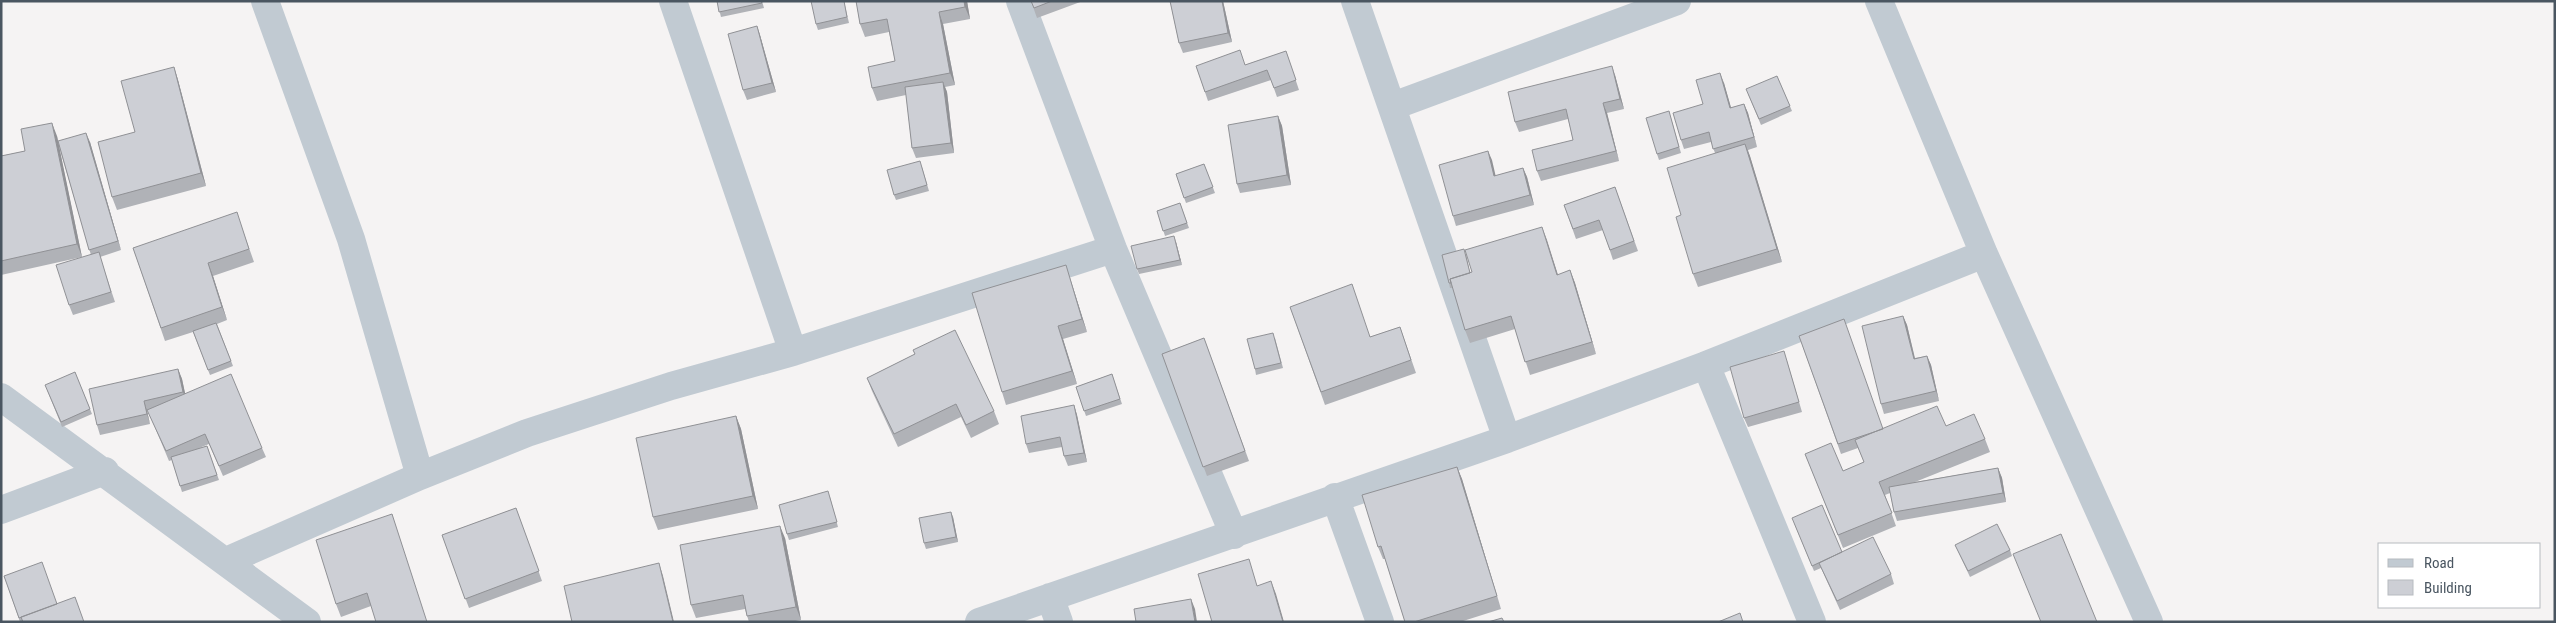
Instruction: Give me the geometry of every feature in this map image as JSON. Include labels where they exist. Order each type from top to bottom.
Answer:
[{"type":"street","points":[[265,1],[351,239],[420,476]]},
{"type":"street","points":[[673,1],[793,352]]},
{"type":"street","points":[[1020,1],[1113,249],[1234,535]]},
{"type":"street","points":[[1355,1],[1507,440]]},
{"type":"street","points":[[1392,106],[1677,1]]},
{"type":"street","points":[[1879,1],[1984,254],[2149,622]]},
{"type":"street","points":[[226,561],[420,476],[527,433],[670,386],[793,352],[1113,249]]},
{"type":"street","points":[[979,622],[1055,610],[1234,535],[1335,497],[1507,440],[1706,365],[1984,254]]},
{"type":"street","points":[[1706,365],[1812,622]]},
{"type":"street","points":[[1,397],[105,471],[307,622]]},
{"type":"street","points":[[1,510],[105,471]]},
{"type":"street","points":[[1335,497],[1380,622]]},
{"type":"building","points":[[717,1],[761,1],[762,3],[719,12]]},
{"type":"building","points":[[811,1],[844,1],[847,17],[816,24]]},
{"type":"building","points":[[856,1],[964,1],[965,7],[939,12],[950,73],[872,88],[868,67],[895,61],[887,19],[860,24]]},
{"type":"building","points":[[1031,1],[1052,1],[1034,8]]},
{"type":"building","points":[[1170,1],[1222,1],[1228,33],[1179,43]]},
{"type":"building","points":[[757,26],[772,83],[743,90],[728,34]]},
{"type":"building","points":[[1240,50],[1245,65],[1286,51],[1296,80],[1274,88],[1267,70],[1205,92],[1196,66]]},
{"type":"building","points":[[1612,66],[1620,99],[1603,103],[1616,151],[1537,171],[1532,150],[1573,140],[1566,109],[1515,122],[1508,92]]},
{"type":"building","points":[[174,67],[201,173],[112,197],[98,142],[135,132],[121,81]]},
{"type":"building","points":[[1720,73],[1730,108],[1744,104],[1754,137],[1713,149],[1709,132],[1681,140],[1673,113],[1703,104],[1696,80]]},
{"type":"building","points":[[1777,76],[1790,106],[1759,119],[1746,89]]},
{"type":"building","points":[[943,82],[951,143],[912,148],[905,87]]},
{"type":"building","points":[[1669,111],[1679,147],[1657,154],[1646,118]]},
{"type":"building","points":[[1278,116],[1287,175],[1237,184],[1228,125]]},
{"type":"building","points":[[52,123],[77,244],[1,261],[1,156],[25,151],[21,129]]},
{"type":"building","points":[[86,133],[118,241],[89,250],[58,141]]},
{"type":"building","points":[[1745,144],[1777,249],[1693,274],[1676,217],[1681,215],[1667,168]]},
{"type":"building","points":[[1488,151],[1494,176],[1523,168],[1530,195],[1453,216],[1439,165]]},
{"type":"building","points":[[920,161],[927,185],[894,195],[887,170]]},
{"type":"building","points":[[1204,164],[1213,187],[1184,198],[1176,174]]},
{"type":"building","points":[[1615,187],[1634,241],[1610,250],[1599,220],[1573,229],[1564,205]]},
{"type":"building","points":[[1180,203],[1187,223],[1163,231],[1157,211]]},
{"type":"building","points":[[237,212],[249,249],[208,263],[222,307],[161,328],[133,248]]},
{"type":"building","points":[[1542,227],[1557,275],[1570,270],[1592,342],[1525,362],[1511,316],[1465,330],[1450,279],[1472,272],[1465,250]]},
{"type":"building","points":[[1174,236],[1180,260],[1137,269],[1131,246]]},
{"type":"building","points":[[1464,249],[1470,273],[1450,279],[1451,283],[1449,283],[1442,255]]},
{"type":"building","points":[[99,252],[111,292],[69,305],[56,265]]},
{"type":"building","points":[[1066,265],[1082,319],[1058,326],[1072,371],[1002,392],[972,293]]},
{"type":"building","points":[[1352,284],[1370,337],[1400,327],[1411,360],[1321,392],[1290,307]]},
{"type":"building","points":[[1903,316],[1914,359],[1927,356],[1936,391],[1881,404],[1862,326]]},
{"type":"building","points":[[1844,319],[1883,429],[1838,444],[1799,336]]},
{"type":"building","points":[[216,323],[231,361],[208,370],[193,331]]},
{"type":"building","points":[[955,330],[994,411],[966,425],[956,404],[894,434],[867,378],[915,354],[913,350]]},
{"type":"building","points":[[1273,333],[1281,363],[1255,369],[1247,339]]},
{"type":"building","points":[[1204,338],[1245,451],[1203,467],[1162,354]]},
{"type":"building","points":[[1784,351],[1799,402],[1744,418],[1730,367]]},
{"type":"building","points":[[178,369],[183,392],[144,401],[147,414],[97,425],[89,389]]},
{"type":"building","points":[[75,372],[90,409],[61,422],[45,385]]},
{"type":"building","points":[[231,374],[262,448],[219,466],[205,434],[166,451],[147,410]]},
{"type":"building","points":[[1112,374],[1120,399],[1084,411],[1076,387]]},
{"type":"building","points":[[1074,405],[1084,453],[1064,456],[1060,437],[1026,444],[1021,416]]},
{"type":"building","points":[[1937,406],[1946,426],[1974,414],[1985,439],[1879,482],[1892,513],[1838,535],[1805,454],[1831,443],[1843,471],[1864,462],[1855,440]]},
{"type":"building","points":[[736,416],[753,496],[653,517],[636,438]]},
{"type":"building","points":[[207,446],[217,475],[180,486],[171,457]]},
{"type":"building","points":[[1457,467],[1497,596],[1414,622],[1405,622],[1381,546],[1378,547],[1362,495]]},
{"type":"building","points":[[1998,468],[2003,493],[1894,512],[1889,487]]},
{"type":"building","points":[[828,491],[837,522],[787,534],[779,505]]},
{"type":"building","points":[[1822,505],[1842,552],[1812,566],[1792,518]]},
{"type":"building","points":[[516,508],[539,571],[465,599],[442,535]]},
{"type":"building","points":[[951,512],[956,537],[924,543],[919,518]]},
{"type":"building","points":[[392,514],[427,622],[376,622],[367,593],[336,604],[316,540]]},
{"type":"building","points":[[1997,524],[2010,550],[1968,571],[1955,545]]},
{"type":"building","points":[[780,526],[796,607],[747,616],[743,595],[691,605],[680,545]]},
{"type":"building","points":[[2061,534],[2097,622],[2041,622],[2013,554]]},
{"type":"building","points":[[1873,537],[1891,574],[1837,601],[1819,563]]},
{"type":"building","points":[[1249,559],[1257,586],[1271,581],[1283,622],[1212,622],[1198,574]]},
{"type":"building","points":[[42,562],[57,604],[19,618],[4,576]]},
{"type":"building","points":[[659,563],[673,622],[572,622],[564,586]]},
{"type":"building","points":[[75,597],[84,622],[23,622],[21,617]]},
{"type":"building","points":[[1191,599],[1195,622],[1136,622],[1134,609]]},
{"type":"building","points":[[1740,613],[1743,622],[1718,622]]},
{"type":"building","points":[[1502,618],[1504,622],[1488,622]]}]
